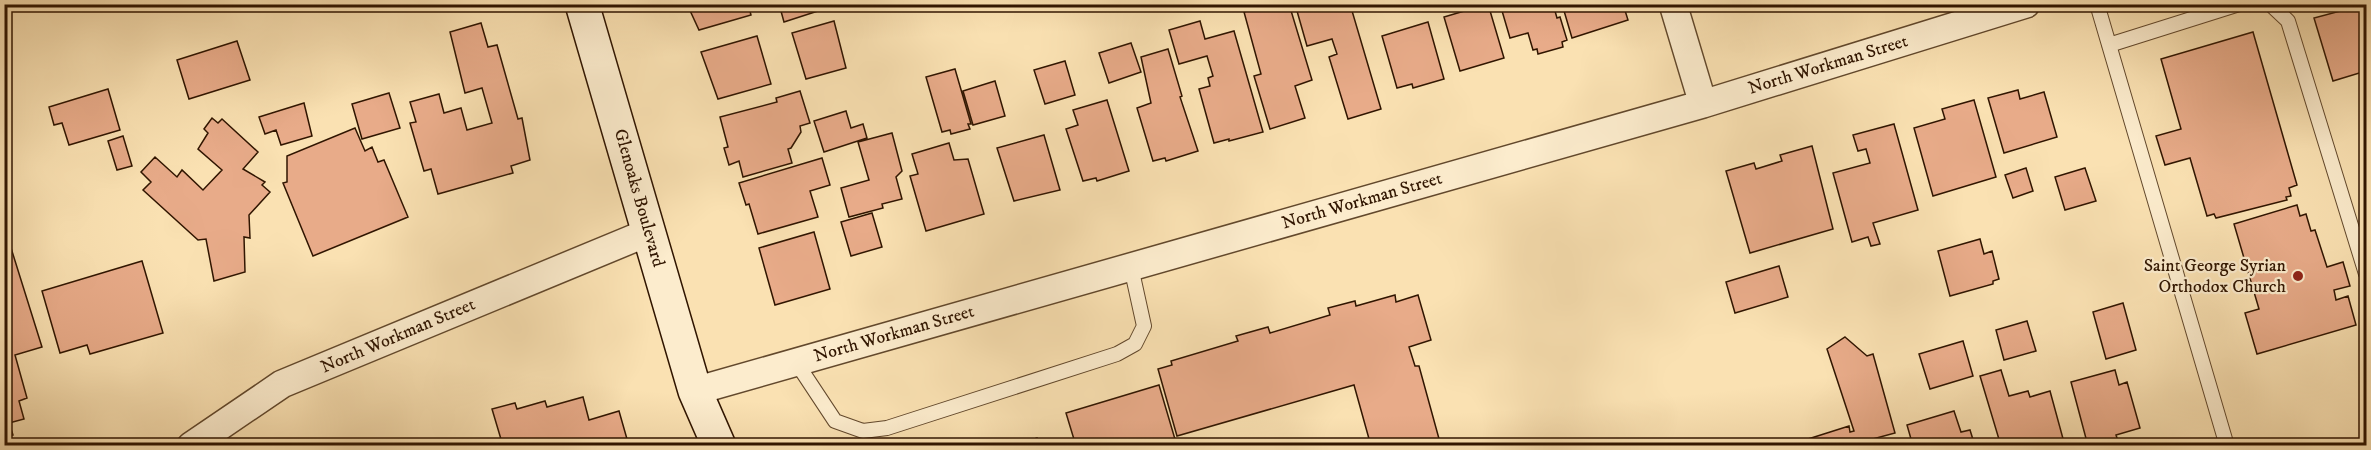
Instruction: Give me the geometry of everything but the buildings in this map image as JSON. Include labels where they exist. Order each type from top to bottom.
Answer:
[{"type":"main road","name":"Glenoaks Boulevard","points":[[582,4],[695,391],[718,446]]},
{"type":"main road","name":"Glenoaks Boulevard","points":[[695,391],[704,446]]},
{"type":"street","points":[[1673,4],[1703,104]]},
{"type":"street","name":"North Workman Street","points":[[695,391],[1703,104],[2026,4]]},
{"type":"street","name":"North Workman Street","points":[[191,446],[282,384],[649,232]]},
{"type":"lane","points":[[2097,4],[2227,446]]},
{"type":"lane","points":[[2109,45],[2239,4]]},
{"type":"lane","points":[[2270,4],[2288,21],[2367,274]]},
{"type":"lane","points":[[796,362],[836,421],[863,431],[887,428],[1117,354],[1135,344],[1144,326],[1131,267]]},
{"type":"place","name":"Saint George Syrian Orthodox Church","points":[[2298,276]]}]
